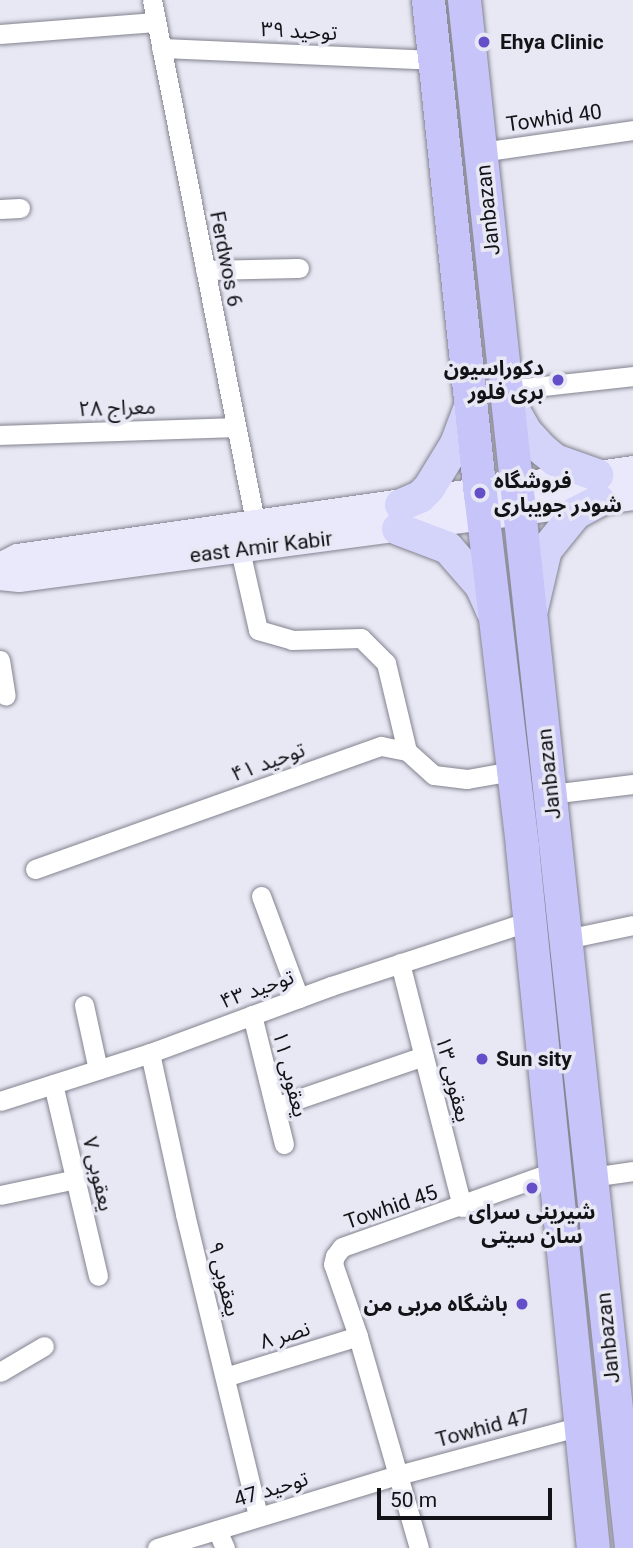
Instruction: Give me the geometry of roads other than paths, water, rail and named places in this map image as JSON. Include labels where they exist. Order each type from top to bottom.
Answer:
[{"type":"highway","name":"Janbazan","points":[[428,0],[481,505],[530,921],[593,1548]]},
{"type":"highway","name":"Janbazan","points":[[464,0],[629,1497],[631,1548]]},
{"type":"main road","points":[[508,396],[527,433],[555,460],[598,488],[633,496]]},
{"type":"main road","points":[[471,404],[456,444],[429,488],[400,517],[448,548],[481,586],[495,619]]},
{"type":"main road","points":[[531,614],[546,550],[598,488],[633,470]]},
{"type":"main road","name":"east Amir Kabir","points":[[0,576],[19,579],[240,550],[400,517],[598,488]]},
{"type":"main road","name":"east Amir Kabir","points":[[0,567],[18,558],[256,526],[400,517]]},
{"type":"street","name":"Ferdwos 6","points":[[152,0],[256,526]]},
{"type":"street","points":[[0,34],[156,22]]},
{"type":"street","name":"توحید ۳۹","points":[[161,48],[435,60]]},
{"type":"street","name":"Towhid 40","points":[[481,152],[633,130]]},
{"type":"street","points":[[205,270],[299,268]]},
{"type":"street","points":[[508,396],[633,376]]},
{"type":"street","name":"معراج ۲۸","points":[[0,435],[236,426]]},
{"type":"street","points":[[240,550],[258,630],[292,640],[361,638],[386,663],[407,751],[434,775],[467,779],[513,771]]},
{"type":"street","points":[[0,660],[6,696]]},
{"type":"street","name":"توحید ۴۱","points":[[35,869],[381,746],[407,751]]},
{"type":"street","points":[[551,794],[633,784]]},
{"type":"street","points":[[261,896],[299,998]]},
{"type":"street","name":"توحید ۴۳","points":[[0,1101],[150,1053],[299,998],[530,921]]},
{"type":"street","points":[[566,939],[633,925]]},
{"type":"street","name":"یعقوبی ۱۳","points":[[400,963],[462,1207]]},
{"type":"street","points":[[84,1005],[98,1069]]},
{"type":"street","name":"یعقوبی ۱۱","points":[[252,1015],[284,1144]]},
{"type":"street","name":"یعقوبی ۹","points":[[150,1053],[185,1214],[258,1516]]},
{"type":"street","points":[[275,1107],[424,1056]]},
{"type":"street","name":"یعقوبی ۷","points":[[54,1084],[98,1276]]},
{"type":"street","name":"Towhid 45","points":[[419,1548],[358,1336],[333,1265],[335,1256],[342,1247],[462,1207],[555,1171]]},
{"type":"street","points":[[592,1177],[633,1171]]},
{"type":"street","points":[[0,1195],[76,1179]]},
{"type":"street","name":"نصر ۸","points":[[225,1377],[358,1336]]},
{"type":"street","points":[[0,1372],[44,1346]]},
{"type":"street","name":"Towhid 47","points":[[398,1475],[581,1426]]},
{"type":"street","name":"توحید 47","points":[[157,1548],[221,1539],[258,1516],[398,1475]]},
{"type":"place","name":"Ehya Clinic","points":[[484,42]]},
{"type":"place","name":"دکوراسیون بری فلور","points":[[558,380]]},
{"type":"place","name":"فروشگاه شودر جویباری","points":[[480,493]]},
{"type":"place","name":"Sun sity","points":[[482,1059]]},
{"type":"place","name":"شیرینی سرای سان سیتی","points":[[532,1188]]},
{"type":"place","name":"باشگاه مربی من","points":[[522,1304]]}]
